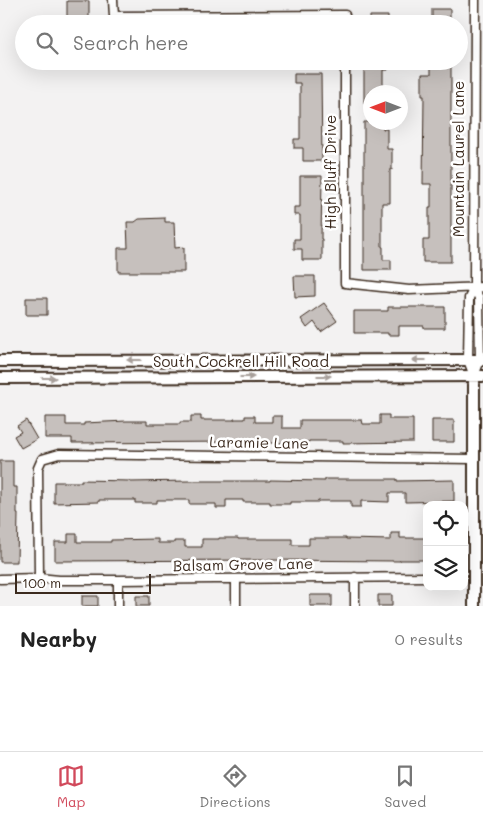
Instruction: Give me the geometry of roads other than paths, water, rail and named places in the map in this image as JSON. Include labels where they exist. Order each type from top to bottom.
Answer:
[{"type":"main road","name":"South Cockrell Hill Road","points":[[0,361],[482,360]]},
{"type":"main road","name":"South Cockrell Hill Road","points":[[0,378],[479,376]]},
{"type":"main road","name":"Mountain Laurel Lane","points":[[474,606],[469,576],[479,376]]},
{"type":"street","points":[[114,0],[114,15]]},
{"type":"street","name":"Mountain Laurel Lane","points":[[475,0],[474,288],[469,298],[468,360],[479,376]]},
{"type":"street","name":"High Bluff Drive","points":[[345,70],[345,283],[409,290],[474,288]]},
{"type":"street","points":[[474,288],[483,287]]},
{"type":"street","name":"Mountain Laurel Lane","points":[[474,288],[479,298],[482,360],[479,376]]},
{"type":"street","name":"Laramie Lane","points":[[39,578],[38,468],[42,458],[59,454],[474,459]]},
{"type":"street","name":"Balsam Grove Lane","points":[[0,579],[118,580],[423,576]]},
{"type":"street","points":[[355,577],[355,606]]},
{"type":"street","points":[[236,579],[236,606]]},
{"type":"street","points":[[118,580],[118,606]]}]
